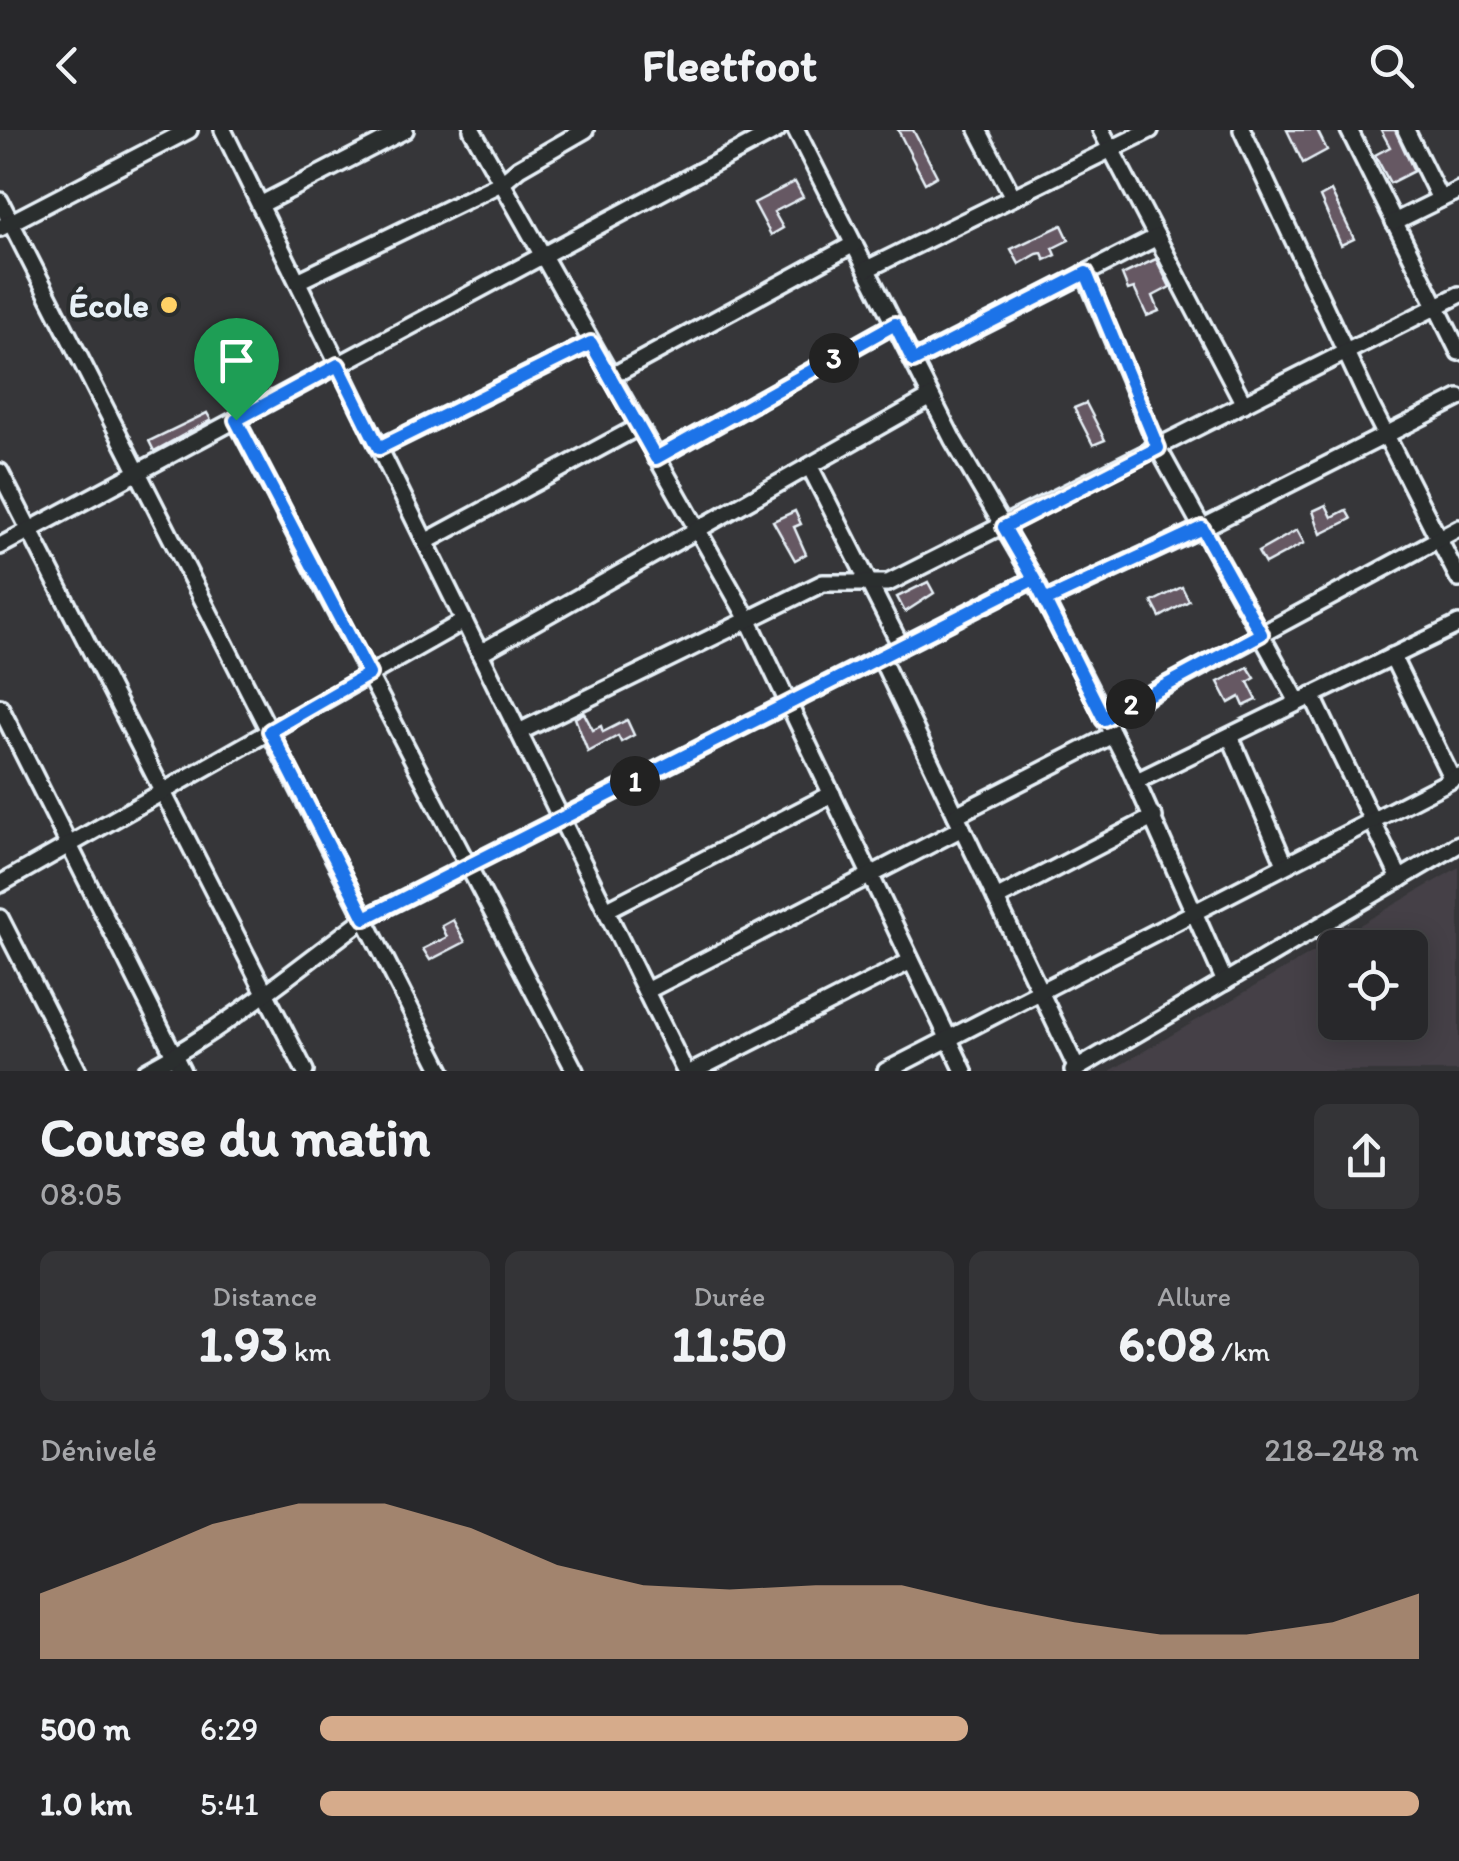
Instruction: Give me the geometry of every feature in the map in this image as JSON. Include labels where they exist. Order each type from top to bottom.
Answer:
[{"type":"street","points":[[5,225],[189,130]]},
{"type":"street","points":[[224,130],[685,1071]]},
{"type":"street","points":[[260,204],[405,130]]},
{"type":"street","points":[[472,130],[749,621],[964,1071]]},
{"type":"street","points":[[298,281],[502,184],[519,168],[584,130]]},
{"type":"street","points":[[0,546],[777,130]]},
{"type":"street","points":[[796,130],[913,361],[1034,579],[1136,781],[1225,982]]},
{"type":"street","points":[[978,130],[1013,197]]},
{"type":"street","points":[[1101,130],[1244,404]]},
{"type":"street","points":[[867,269],[1150,130]]},
{"type":"street","points":[[1242,130],[1459,579]]},
{"type":"street","points":[[1349,130],[1459,352]]},
{"type":"street","points":[[1406,130],[1440,199]]},
{"type":"street","points":[[1394,222],[1459,190]]},
{"type":"street","points":[[0,201],[5,225],[138,472],[442,1071]]},
{"type":"street","points":[[913,361],[1157,237]]},
{"type":"street","points":[[610,377],[854,244]]},
{"type":"street","points":[[1086,273],[1158,448],[1261,634],[1305,699],[1400,879]]},
{"type":"street","points":[[519,732],[823,583],[888,584],[1459,295]]},
{"type":"street","points":[[656,458],[895,324]]},
{"type":"street","points":[[379,448],[591,343]]},
{"type":"street","points":[[480,653],[932,397]]},
{"type":"street","points":[[1045,601],[1202,528],[1459,398]]},
{"type":"street","points":[[236,420],[576,1071]]},
{"type":"street","points":[[425,542],[638,427]]},
{"type":"street","points":[[810,467],[901,646]]},
{"type":"street","points":[[0,472],[306,1071]]},
{"type":"street","points":[[1104,719],[1459,528]]},
{"type":"street","points":[[146,1071],[178,1063],[365,918],[1034,579]]},
{"type":"street","points":[[0,884],[464,621]]},
{"type":"street","points":[[1136,781],[1459,624]]},
{"type":"street","points":[[880,656],[1075,1070],[1459,844]]},
{"type":"street","points":[[886,1071],[1455,777],[1392,656]]},
{"type":"street","points":[[0,707],[178,1063]]},
{"type":"street","points":[[646,991],[871,876],[1112,734]]},
{"type":"street","points":[[1230,736],[1285,864]]},
{"type":"street","points":[[606,910],[832,794]]},
{"type":"street","points":[[996,899],[1154,817]]},
{"type":"street","points":[[0,918],[78,1071]]},
{"type":"street","points":[[694,1071],[911,961]]},
{"type":"shaded area","points":[[1459,867],[1459,1071],[1110,1071],[1318,949],[1318,1040],[1428,1040],[1428,930],[1351,930]]},
{"type":"building","points":[[898,130],[913,130],[937,176],[925,183]]},
{"type":"building","points":[[1287,130],[1317,130],[1327,150],[1303,163]]},
{"type":"building","points":[[1381,130],[1395,130],[1414,171],[1390,183],[1375,155],[1390,147]]},
{"type":"building","points":[[795,182],[803,197],[774,212],[783,228],[771,235],[754,203]]},
{"type":"building","points":[[1331,191],[1354,239],[1341,245],[1320,197]]},
{"type":"building","points":[[1062,225],[1069,240],[1053,248],[1056,255],[1045,260],[1042,253],[1037,254],[1019,264],[1011,249]]},
{"type":"building","points":[[1156,259],[1170,287],[1153,296],[1159,311],[1147,316],[1134,288],[1128,290],[1122,275]]},
{"type":"building","points":[[1086,403],[1105,440],[1093,445],[1074,408]]},
{"type":"building","points":[[207,413],[211,420],[154,451],[149,441]]},
{"type":"building","points":[[1326,505],[1332,517],[1346,510],[1351,519],[1321,534],[1313,511]]},
{"type":"building","points":[[795,511],[801,524],[794,527],[806,554],[795,560],[773,521]]},
{"type":"building","points":[[1297,530],[1304,543],[1265,564],[1258,552]]},
{"type":"building","points":[[928,582],[934,593],[905,612],[897,597]]},
{"type":"building","points":[[1182,587],[1189,601],[1160,617],[1152,602]]},
{"type":"building","points":[[1248,667],[1255,678],[1248,682],[1257,700],[1244,706],[1240,697],[1229,703],[1218,682]]},
{"type":"building","points":[[584,713],[593,730],[601,726],[603,732],[627,720],[634,735],[621,742],[618,736],[588,752],[575,718]]},
{"type":"building","points":[[453,920],[465,942],[430,960],[423,949],[447,937],[442,926]]},
{"type":"place","name":"École","points":[[169,305]]},
{"type":"route","points":[[236,420],[338,365],[379,448],[591,343],[656,458],[895,324],[913,361],[1086,273],[1158,448],[1004,527],[1034,579],[1066,640],[1104,719],[1261,634],[1202,528],[1045,601],[1034,579],[365,918],[270,731],[369,674],[236,420]]}]
